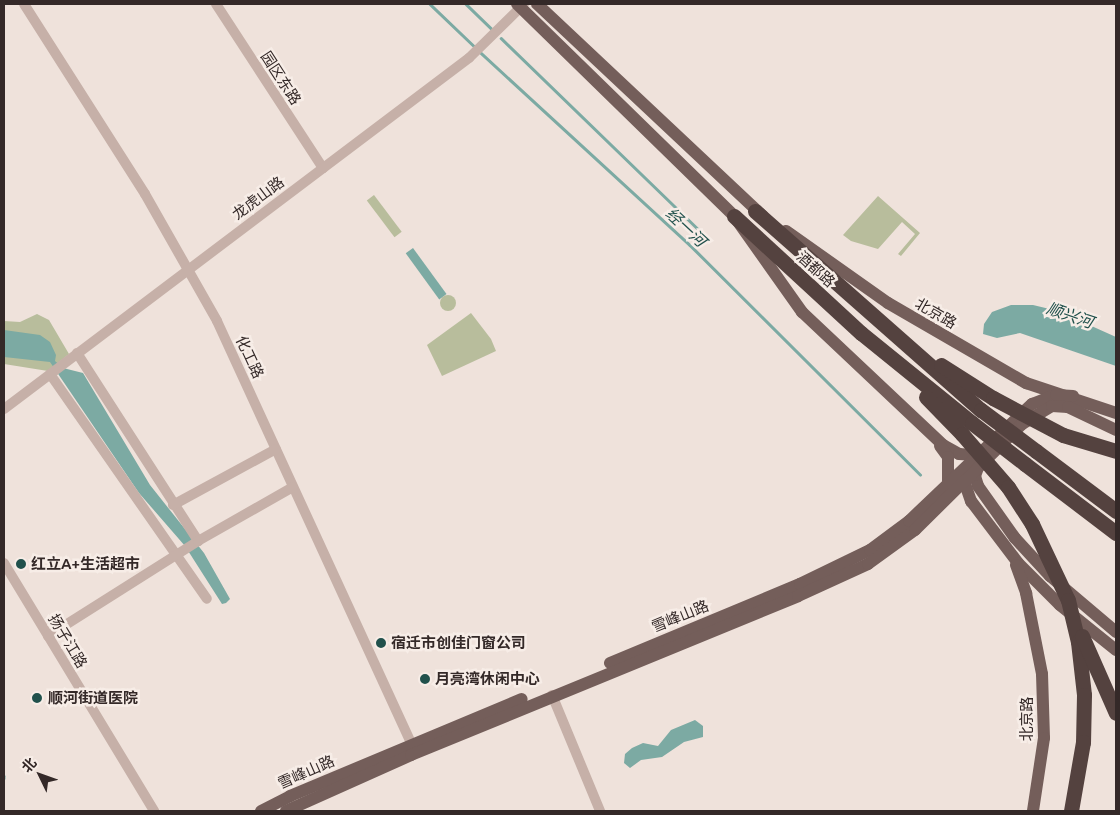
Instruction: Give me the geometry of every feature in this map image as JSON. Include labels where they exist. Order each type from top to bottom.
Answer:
[{"type":"highway","name":"酒都路","points":[[755,211],[981,410],[1116,511]]},
{"type":"highway","name":"酒都路","points":[[734,216],[967,429],[1024,464],[1116,533]]},
{"type":"highway","points":[[885,327],[993,398],[1063,435],[1116,451]]},
{"type":"highway","points":[[967,429],[1032,524],[1068,600],[1116,713]]},
{"type":"highway","points":[[1068,600],[1078,642],[1084,695],[1083,742],[1071,811]]},
{"type":"main road","name":"酒都路","points":[[538,4],[755,211]]},
{"type":"main road","name":"酒都路","points":[[521,5],[734,216]]},
{"type":"main road","name":"北京路","points":[[755,211],[888,303],[1026,383],[1073,396],[1116,414]]},
{"type":"main road","points":[[734,216],[802,312],[932,436],[951,451],[977,460]]},
{"type":"main road","points":[[1026,383],[1045,397],[1041,412]]},
{"type":"main road","name":"雪峰山路","points":[[286,811],[552,695],[798,596],[868,564],[900,543],[1021,412],[1045,397],[1073,396]]},
{"type":"main road","points":[[1116,430],[1068,406],[1052,406],[1022,424],[977,460],[975,476],[978,486],[1015,538],[1050,576],[1116,632]]},
{"type":"main road","points":[[932,436],[962,475],[971,501],[1003,544],[1060,605],[1116,650]]},
{"type":"main road","points":[[932,436],[948,457],[951,488]]},
{"type":"main road","name":"雪峰山路","points":[[261,811],[290,796],[412,744],[842,565],[888,537],[951,488]]},
{"type":"main road","name":"北京路","points":[[1003,544],[1020,573],[1026,593],[1042,674],[1044,738],[1033,811]]},
{"type":"street","name":"化工路","points":[[24,4],[189,269],[276,449],[412,744]]},
{"type":"street","name":"园区东路","points":[[216,4],[323,168]]},
{"type":"street","name":"龙虎山路","points":[[4,409],[468,58],[521,5]]},
{"type":"street","points":[[77,353],[198,541]]},
{"type":"street","points":[[50,374],[134,496],[179,554],[207,599]]},
{"type":"street","points":[[174,505],[276,449]]},
{"type":"street","points":[[48,636],[198,541],[293,486]]},
{"type":"street","name":"扬子江路","points":[[4,563],[154,811]]},
{"type":"street","points":[[552,695],[600,811]]},
{"type":"green space","points":[[374,195],[402,232],[394,237],[367,200]]},
{"type":"green space","points":[[878,196],[920,233],[901,256],[898,254],[915,234],[902,222],[878,249],[851,241],[843,235]]},
{"type":"green space","points":[[445,295],[451,295],[456,300],[454,309],[445,311],[440,306],[440,300]]},
{"type":"green space","points":[[471,313],[491,339],[496,351],[442,376],[427,345]]},
{"type":"green space","points":[[37,314],[49,320],[69,354],[48,371],[4,364],[4,321],[20,322]]},
{"type":"water","points":[[413,248],[447,294],[439,299],[406,253]]},
{"type":"water","points":[[1011,305],[1033,305],[1058,311],[1116,337],[1116,366],[1020,333],[997,338],[983,334],[984,324],[992,312]]},
{"type":"water","points":[[4,330],[40,335],[50,342],[56,355],[55,361],[63,368],[83,373],[150,485],[204,553],[230,599],[226,603],[222,604],[185,546],[139,493],[50,362],[4,357]]},
{"type":"water","points":[[695,720],[703,726],[703,737],[684,742],[662,757],[641,760],[630,768],[624,763],[625,754],[632,748],[643,743],[658,746],[671,730]]},
{"type":"waterway","name":"经一河","points":[[430,4],[476,48]]},
{"type":"waterway","name":"经一河","points":[[466,4],[491,28]]},
{"type":"waterway","name":"经一河","points":[[501,38],[698,229]]},
{"type":"waterway","name":"经一河","points":[[480,52],[690,245],[920,474]]},
{"type":"place","name":"红立A+生活超市","points":[[21,564]]},
{"type":"place","name":"宿迁市创佳门窗公司","points":[[381,643]]},
{"type":"place","name":"月亮湾休闲中心","points":[[425,679]]},
{"type":"place","name":"顺河街道医院","points":[[37,698]]},
{"type":"water label","name":"顺兴河","points":[[1070,315]]}]
